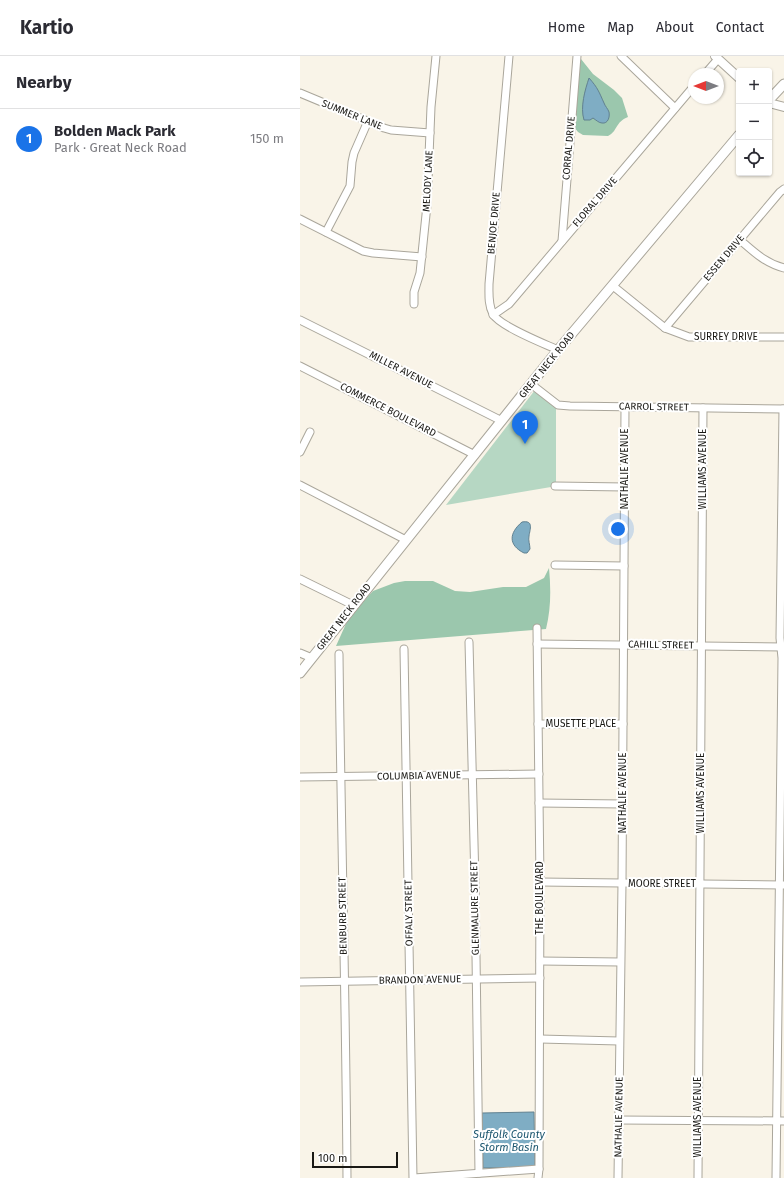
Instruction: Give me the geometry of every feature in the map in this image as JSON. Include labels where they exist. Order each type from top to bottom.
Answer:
[{"type":"main road","points":[[772,97],[784,84]]},
{"type":"main road","name":"GREAT NECK ROAD","points":[[300,673],[558,350],[736,139]]},
{"type":"street","name":"MELODY LANE","points":[[414,304],[414,292],[420,273],[427,205],[431,107],[436,56]]},
{"type":"street","name":"BENJOE DRIVE","points":[[493,315],[489,301],[489,284],[509,56]]},
{"type":"street","name":"CORRAL DRIVE","points":[[562,241],[577,56]]},
{"type":"street","points":[[621,56],[675,108]]},
{"type":"street","points":[[709,68],[716,57],[736,75]]},
{"type":"street","name":"SUMMER LANE","points":[[300,93],[391,130],[430,133]]},
{"type":"street","name":"FLORAL DRIVE","points":[[493,315],[509,304],[688,93]]},
{"type":"street","points":[[772,104],[784,107]]},
{"type":"street","points":[[326,232],[350,186],[354,153],[368,121]]},
{"type":"street","name":"ESSEN DRIVE","points":[[665,328],[784,189]]},
{"type":"street","points":[[300,219],[363,251],[422,257]]},
{"type":"street","points":[[740,240],[763,259],[773,265],[784,268]]},
{"type":"street","name":"SURREY DRIVE","points":[[613,286],[665,328],[689,337],[784,337]]},
{"type":"street","points":[[493,315],[505,325],[558,350]]},
{"type":"street","name":"MILLER AVENUE","points":[[300,320],[502,421]]},
{"type":"street","name":"COMMERCE BOULEVARD","points":[[300,366],[475,455]]},
{"type":"street","name":"CARROL STREET","points":[[532,384],[558,405],[783,409]]},
{"type":"street","name":"NATHALIE AVENUE","points":[[618,1178],[623,804],[625,407]]},
{"type":"street","name":"WILLIAMS AVENUE","points":[[698,1178],[703,408]]},
{"type":"street","points":[[776,1178],[780,1121],[783,647],[780,630],[783,409]]},
{"type":"street","points":[[300,452],[310,432]]},
{"type":"street","points":[[300,485],[406,540]]},
{"type":"street","points":[[555,486],[625,487]]},
{"type":"street","points":[[555,565],[624,566]]},
{"type":"street","points":[[300,579],[353,605]]},
{"type":"street","name":"THE BOULEVARD","points":[[537,628],[540,882],[538,1178]]},
{"type":"street","name":"GLENMALURE STREET","points":[[470,642],[475,883],[478,1173]]},
{"type":"street","name":"CAHILL STREET","points":[[537,644],[783,647]]},
{"type":"street","name":"OFFALY STREET","points":[[404,649],[414,1178]]},
{"type":"street","points":[[300,653],[312,658]]},
{"type":"street","name":"BENBURB STREET","points":[[339,654],[347,1178]]},
{"type":"street","name":"MUSETTE PLACE","points":[[538,724],[623,724]]},
{"type":"street","name":"COLUMBIA AVENUE","points":[[300,777],[539,774]]},
{"type":"street","points":[[539,803],[623,804]]},
{"type":"street","name":"MOORE STREET","points":[[540,882],[782,884]]},
{"type":"street","points":[[540,961],[620,962]]},
{"type":"street","name":"BRANDON AVENUE","points":[[300,982],[540,978]]},
{"type":"street","points":[[540,1039],[619,1041]]},
{"type":"street","points":[[618,1120],[780,1121]]},
{"type":"street","points":[[414,1178],[539,1169]]},
{"type":"green space","points":[[581,59],[593,74],[622,98],[628,117],[621,121],[614,132],[608,136],[583,135],[574,127],[578,66]]},
{"type":"green space","points":[[535,390],[556,406],[556,482],[551,487],[446,505]]},
{"type":"green space","points":[[549,568],[550,599],[546,629],[336,646],[349,617],[373,591],[394,583],[405,581],[433,581],[455,591],[470,592],[503,587],[526,587],[544,578]]},
{"type":"water","points":[[589,78],[598,90],[609,112],[608,120],[604,123],[593,118],[590,120],[584,120],[583,104]]},
{"type":"water","points":[[522,522],[528,522],[530,524],[530,549],[527,553],[519,550],[513,543],[512,539],[515,530]]},
{"type":"water","name":"Suffolk County Storm Basin","points":[[534,1112],[535,1167],[483,1168],[482,1113]]},
{"type":"place","name":"Bolden Mack Park","points":[[525,444]]}]
